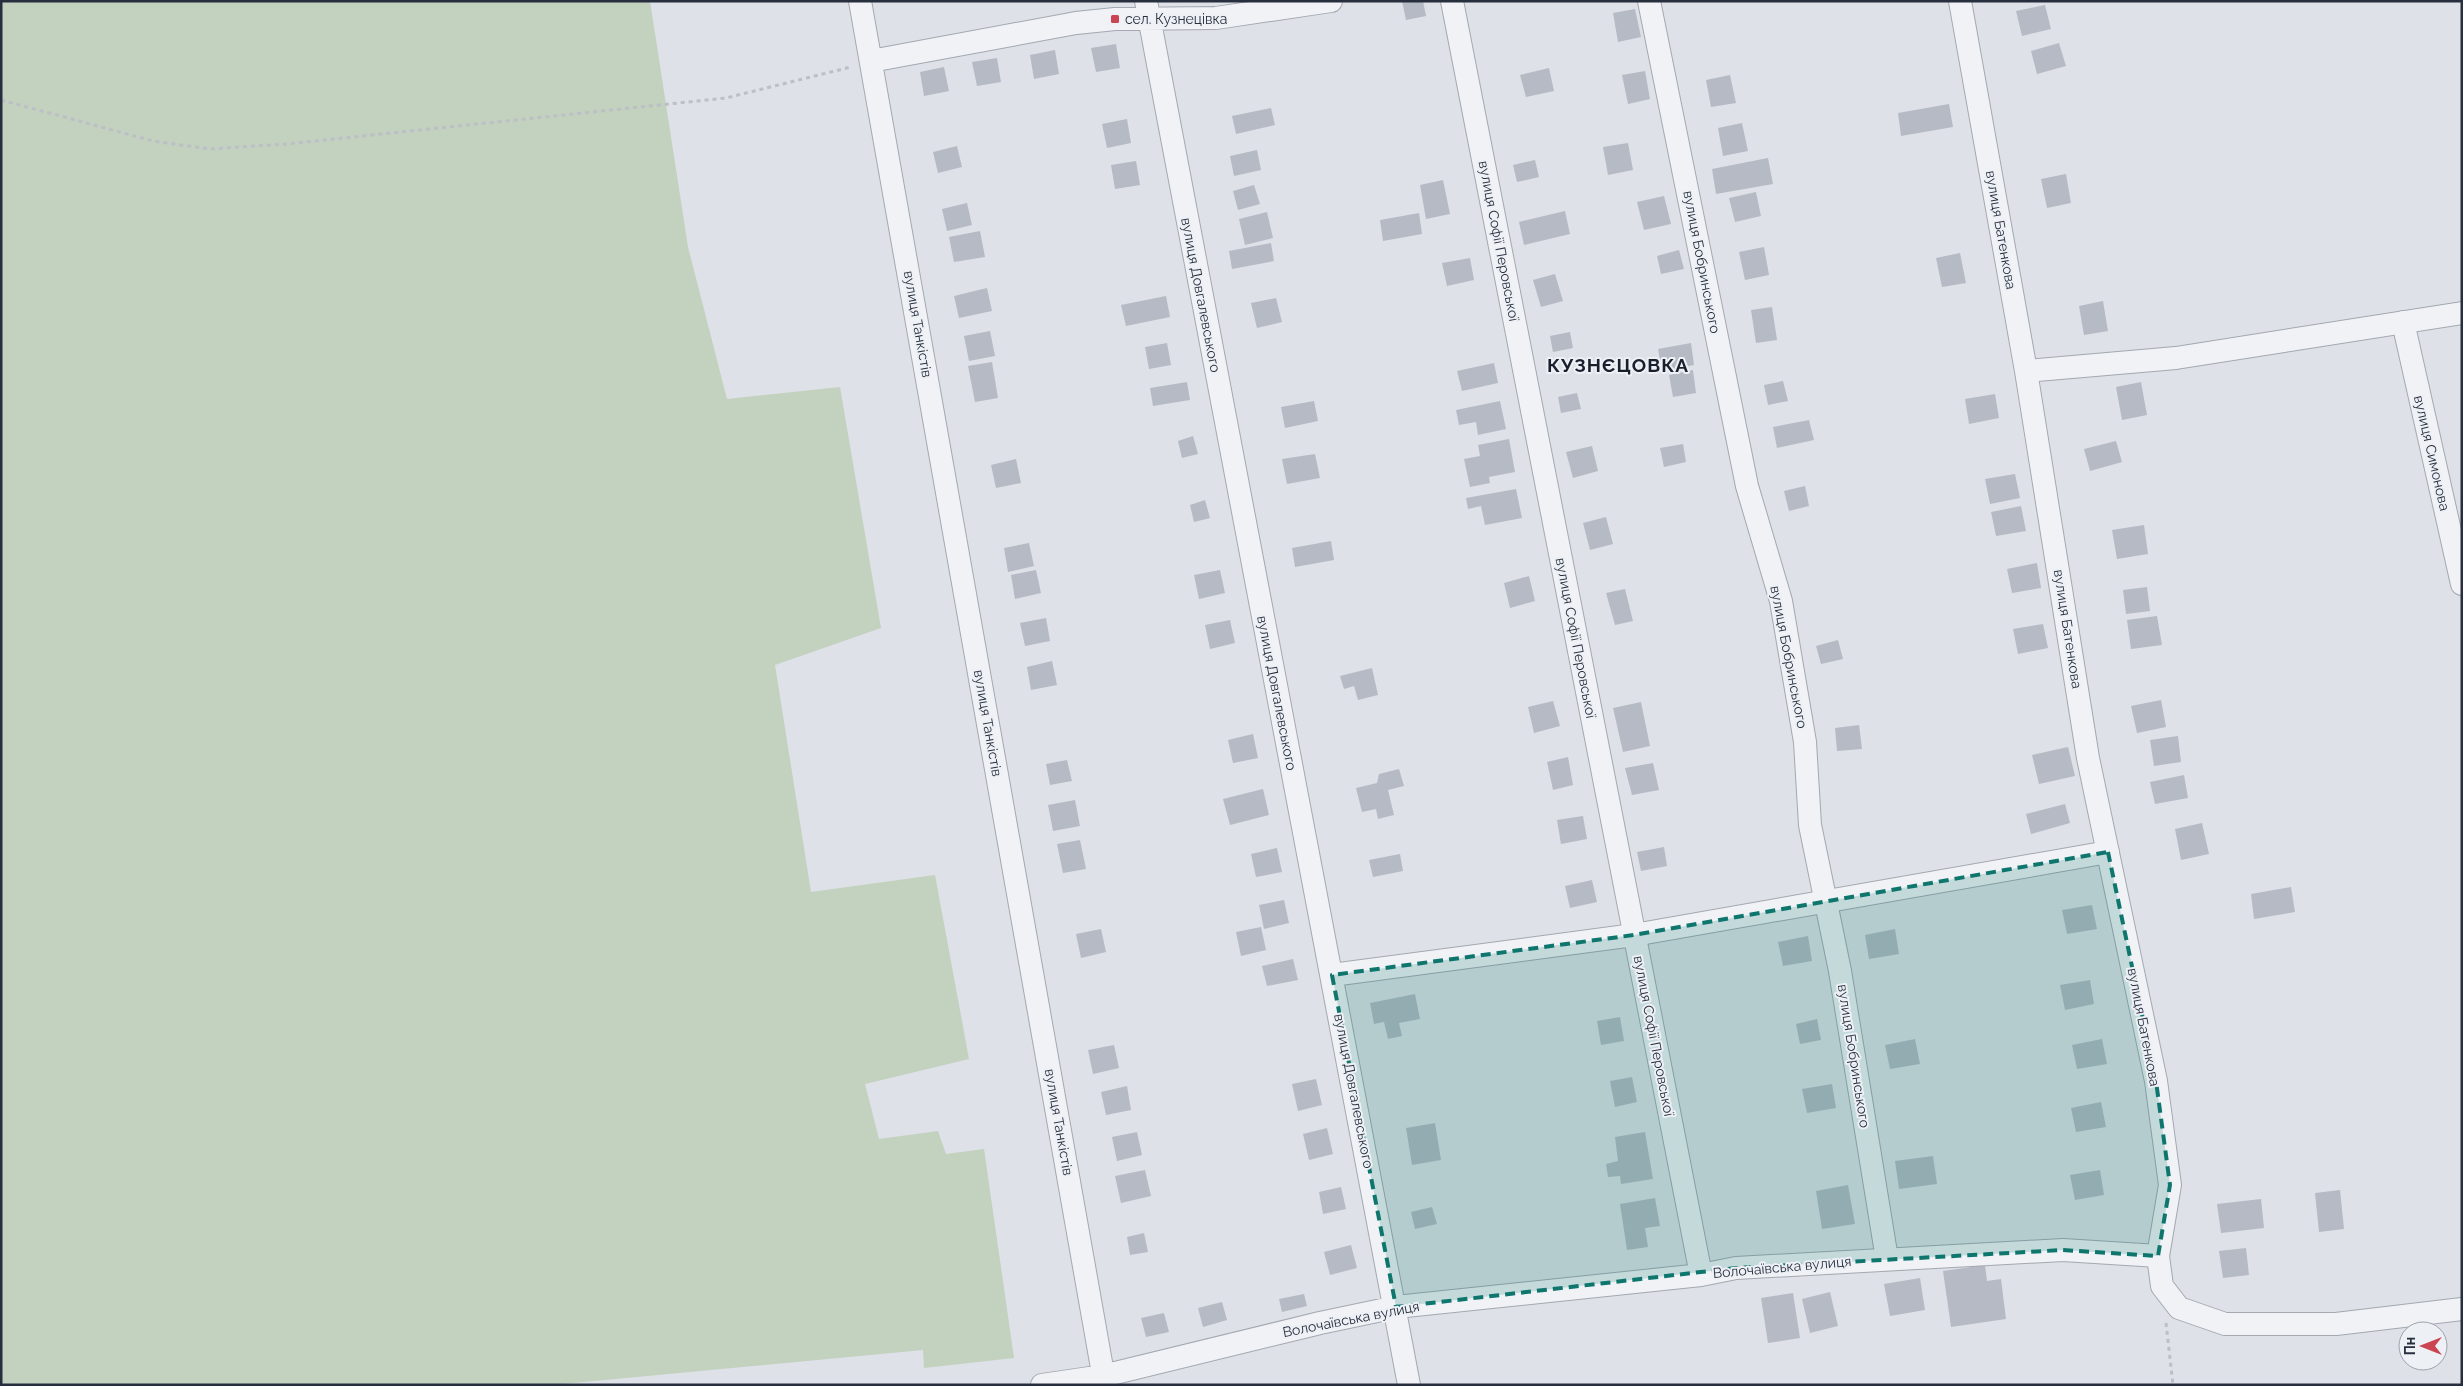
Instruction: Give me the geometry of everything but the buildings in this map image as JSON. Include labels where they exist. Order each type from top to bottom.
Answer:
[{"type":"street","name":"вулиця Танкістів","points":[[860,1],[1104,1380]]},
{"type":"street","points":[[872,62],[1076,23],[1144,7],[1216,18],[1331,1]]},
{"type":"street","name":"вулиця Софії Перовської","points":[[1452,1],[1701,1275]]},
{"type":"street","name":"вулиця Бобринського","points":[[1649,1],[1747,486],[1781,601],[1805,742],[1810,826],[1840,971],[1887,1259]]},
{"type":"street","name":"вулиця Батенкова","points":[[1960,1],[2026,371],[2088,758],[2156,1081],[2170,1186],[2158,1256]]},
{"type":"street","name":"вулиця Довгалевського","points":[[1144,7],[1410,1385]]},
{"type":"street","points":[[2026,371],[2176,358],[2462,313]]},
{"type":"street","name":"вулиця Симонова","points":[[2403,322],[2462,584]]},
{"type":"street","points":[[1332,975],[1634,935],[2108,852]]},
{"type":"street","name":"Волочаївська вулиця","points":[[1042,1385],[1104,1380],[1320,1323],[1396,1308],[1701,1275],[1736,1268],[2063,1250],[2158,1256]]},
{"type":"street","points":[[2158,1256],[2162,1286],[2179,1308],[2225,1324],[2336,1324],[2462,1309]]},
{"type":"path","points":[[1,100],[153,141],[210,148],[286,144],[726,98],[872,62]]},
{"type":"path","points":[[2162,1286],[2173,1385]]},
{"type":"highlighted area","points":[[2108,852],[2156,1081],[2170,1185],[2158,1256],[2063,1250],[1736,1268],[1396,1307],[1332,975],[1634,935]]},
{"type":"green space","points":[[1,1],[650,1],[688,247],[727,399],[840,387],[881,628],[775,665],[811,892],[935,875],[969,1059],[865,1084],[879,1139],[938,1131],[946,1154],[984,1149],[1014,1358],[924,1368],[923,1350],[552,1385],[1,1385]]},
{"type":"place","name":"сел. Кузнецівка","points":[[1115,19]]},
{"type":"district","name":"КУЗНЄЦОВКА","points":[[1618,365]]}]
